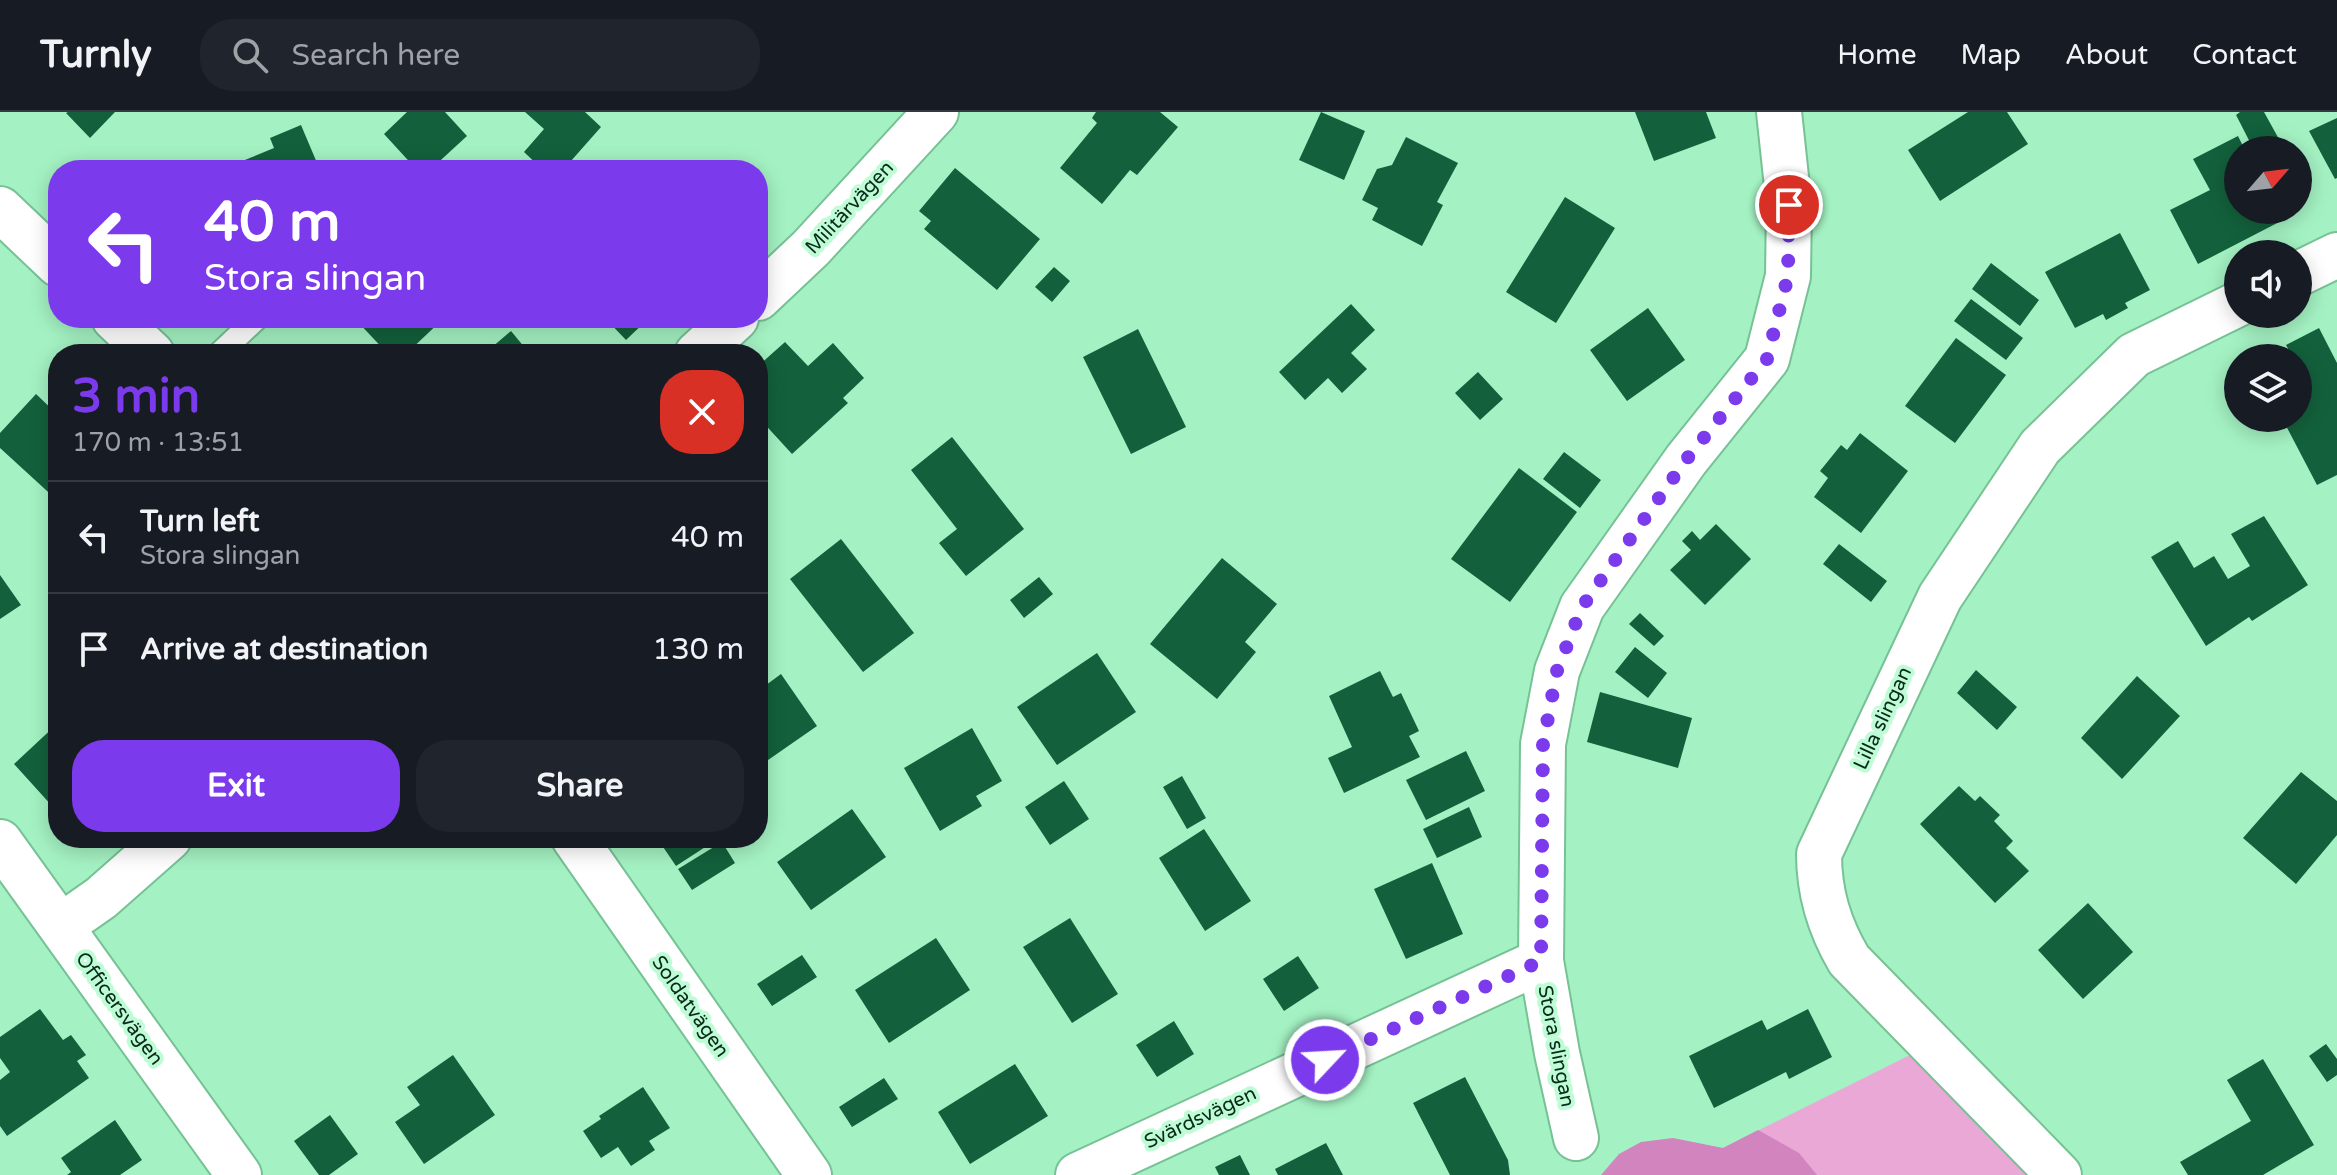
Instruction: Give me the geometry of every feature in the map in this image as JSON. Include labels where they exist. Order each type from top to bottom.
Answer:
[{"type":"street","name":"Militärvägen","points":[[768,289],[811,248],[936,112]]},
{"type":"street","name":"Stora slingan","points":[[1576,1138],[1541,961],[1543,744],[1557,671],[1582,607],[1686,460],[1767,359],[1788,276],[1789,205],[1779,112]]},
{"type":"street","points":[[0,209],[48,255]]},
{"type":"street","points":[[2312,267],[2337,255]]},
{"type":"street","name":"Lilla slingan","points":[[2059,1175],[1849,960],[1835,936],[1826,910],[1819,882],[1819,854],[1940,597],[2040,447],[2134,355],[2224,311]]},
{"type":"street","points":[[125,328],[141,344]]},
{"type":"street","points":[[708,344],[725,328]]},
{"type":"street","name":"Officersvägen","points":[[0,842],[239,1175]]},
{"type":"street","points":[[61,926],[101,898],[158,848]]},
{"type":"street","name":"Soldatvägen","points":[[581,848],[809,1175]]},
{"type":"street","name":"Svärdsvägen","points":[[1078,1175],[1541,961]]},
{"type":"lane","points":[[230,344],[246,328]]},
{"type":"shaded area","points":[[1918,1051],[2035,1175],[1685,1175],[1723,1148]]},
{"type":"shaded area","points":[[1758,1130],[1799,1153],[1817,1175],[1601,1175],[1619,1154],[1641,1142],[1673,1138],[1723,1148]]},
{"type":"building","points":[[68,112],[115,112],[90,138]]},
{"type":"building","points":[[407,112],[445,112],[467,136],[441,160],[408,160],[384,134]]},
{"type":"building","points":[[525,112],[585,112],[601,127],[572,160],[532,160],[524,152],[544,129]]},
{"type":"building","points":[[1096,112],[1160,112],[1178,127],[1137,175],[1130,170],[1102,204],[1060,168],[1097,123],[1092,118]]},
{"type":"building","points":[[1321,112],[1365,131],[1344,180],[1299,160]]},
{"type":"building","points":[[1635,112],[1706,112],[1716,138],[1654,161]]},
{"type":"building","points":[[1968,112],[2007,112],[2028,144],[1940,201],[1908,150]]},
{"type":"building","points":[[2240,112],[2264,112],[2277,136],[2247,136],[2236,115]]},
{"type":"building","points":[[2337,118],[2337,178],[2335,179],[2309,131]]},
{"type":"building","points":[[301,125],[316,160],[245,160],[274,148],[270,138]]},
{"type":"building","points":[[1406,137],[1458,163],[1437,202],[1443,205],[1422,246],[1372,220],[1378,208],[1362,200],[1377,169],[1392,165]]},
{"type":"building","points":[[2224,143],[2224,224],[2275,224],[2244,240],[2224,240],[2224,251],[2198,264],[2170,210],[2210,190],[2193,159]]},
{"type":"building","points":[[955,168],[1040,239],[997,290],[924,229],[931,221],[919,211]]},
{"type":"building","points":[[1565,197],[1615,228],[1556,323],[1506,292]]},
{"type":"building","points":[[2120,233],[2150,290],[2125,303],[2128,308],[2106,320],[2103,314],[2075,328],[2045,272]]},
{"type":"building","points":[[1991,263],[2039,300],[2020,326],[1972,289]]},
{"type":"building","points":[[1054,267],[1070,281],[1052,302],[1035,287]]},
{"type":"building","points":[[1971,299],[2023,338],[2006,360],[1954,321]]},
{"type":"building","points":[[1351,304],[1375,330],[1351,353],[1367,369],[1342,393],[1328,378],[1305,400],[1279,372]]},
{"type":"building","points":[[1648,308],[1685,360],[1627,401],[1590,350]]},
{"type":"building","points":[[364,328],[433,328],[417,344],[379,344]]},
{"type":"building","points":[[615,328],[639,328],[626,340]]},
{"type":"building","points":[[2319,328],[2337,363],[2337,475],[2317,485],[2289,432],[2312,432],[2312,344],[2288,344]]},
{"type":"building","points":[[1138,329],[1186,427],[1131,454],[1083,357]]},
{"type":"building","points":[[511,331],[522,344],[496,344]]},
{"type":"building","points":[[1956,338],[2006,375],[1955,443],[1905,406]]},
{"type":"building","points":[[785,342],[808,366],[833,343],[864,378],[843,398],[848,403],[792,454],[768,428],[768,357]]},
{"type":"building","points":[[1478,372],[1503,399],[1480,420],[1455,393]]},
{"type":"building","points":[[36,394],[48,405],[48,492],[0,448],[0,433]]},
{"type":"building","points":[[1860,433],[1908,471],[1861,533],[1814,497],[1828,478],[1820,471],[1841,445],[1847,450]]},
{"type":"building","points":[[952,437],[1024,529],[966,576],[939,543],[957,529],[911,470]]},
{"type":"building","points":[[1564,452],[1601,480],[1580,508],[1543,479]]},
{"type":"building","points":[[1519,468],[1577,512],[1510,602],[1451,559]]},
{"type":"building","points":[[2264,516],[2308,585],[2252,621],[2249,617],[2206,646],[2151,557],[2178,541],[2194,568],[2214,556],[2228,579],[2250,566],[2231,534]]},
{"type":"building","points":[[1716,524],[1751,559],[1705,605],[1670,570],[1691,550],[1682,541],[1692,531],[1700,540]]},
{"type":"building","points":[[841,539],[914,633],[863,672],[790,579]]},
{"type":"building","points":[[1839,544],[1887,581],[1871,602],[1823,564]]},
{"type":"building","points":[[1222,558],[1277,604],[1245,642],[1256,652],[1217,699],[1150,644]]},
{"type":"building","points":[[0,575],[21,605],[0,619]]},
{"type":"building","points":[[1039,577],[1053,594],[1024,618],[1010,600]]},
{"type":"building","points":[[1640,613],[1664,636],[1654,646],[1629,624]]},
{"type":"building","points":[[1635,647],[1667,673],[1648,698],[1615,672]]},
{"type":"building","points":[[1097,653],[1136,712],[1057,765],[1017,707]]},
{"type":"building","points":[[1976,670],[2017,707],[1997,730],[1957,693]]},
{"type":"building","points":[[1380,671],[1393,697],[1401,693],[1419,731],[1409,736],[1420,757],[1344,793],[1328,758],[1352,747],[1329,696]]},
{"type":"building","points":[[781,674],[817,726],[768,760],[768,684]]},
{"type":"building","points":[[2137,676],[2180,716],[2122,779],[2081,738]]},
{"type":"building","points":[[1600,692],[1692,718],[1678,768],[1587,742]]},
{"type":"building","points":[[972,728],[1002,781],[976,796],[982,806],[940,831],[904,768]]},
{"type":"building","points":[[48,732],[48,801],[14,764]]},
{"type":"building","points":[[1466,751],[1485,791],[1426,820],[1406,780]]},
{"type":"building","points":[[2301,772],[2337,801],[2337,835],[2296,884],[2243,838]]},
{"type":"building","points":[[1182,776],[1206,818],[1187,829],[1163,787]]},
{"type":"building","points":[[1064,781],[1089,819],[1050,845],[1025,807]]},
{"type":"building","points":[[1959,786],[1975,801],[1980,796],[2000,815],[1994,821],[2013,841],[2006,848],[2029,871],[1995,903],[1920,824]]},
{"type":"building","points":[[1469,807],[1482,837],[1437,858],[1423,829]]},
{"type":"building","points":[[852,809],[886,857],[811,910],[777,862]]},
{"type":"building","points":[[1204,829],[1251,901],[1205,931],[1159,858]]},
{"type":"building","points":[[664,848],[704,848],[676,866]]},
{"type":"building","points":[[712,848],[726,848],[735,863],[692,890],[678,869]]},
{"type":"building","points":[[1432,863],[1463,934],[1406,959],[1374,889]]},
{"type":"building","points":[[2088,903],[2133,952],[2083,999],[2038,950]]},
{"type":"building","points":[[1070,918],[1118,994],[1072,1023],[1023,947]]},
{"type":"building","points":[[936,938],[970,990],[889,1043],[855,990]]},
{"type":"building","points":[[802,955],[817,977],[772,1006],[757,984]]},
{"type":"building","points":[[1298,956],[1319,988],[1284,1011],[1263,979]]},
{"type":"building","points":[[40,1009],[63,1040],[71,1035],[86,1055],[77,1061],[89,1078],[7,1136],[0,1126],[0,1080],[10,1072],[0,1058],[0,1037]]},
{"type":"building","points":[[1808,1009],[1832,1057],[1789,1079],[1786,1072],[1714,1108],[1689,1056],[1762,1020],[1767,1030]]},
{"type":"building","points":[[1174,1021],[1194,1054],[1157,1077],[1136,1045]]},
{"type":"building","points":[[2326,1044],[2337,1059],[2337,1075],[2327,1082],[2309,1056]]},
{"type":"building","points":[[453,1055],[495,1115],[424,1164],[395,1122],[420,1105],[407,1087]]},
{"type":"building","points":[[2263,1059],[2314,1145],[2263,1175],[2188,1175],[2180,1162],[2251,1121],[2227,1080]]},
{"type":"building","points":[[1015,1064],[1048,1116],[970,1164],[938,1112]]},
{"type":"building","points":[[1465,1077],[1508,1160],[1510,1175],[1450,1175],[1413,1103]]},
{"type":"building","points":[[884,1078],[898,1099],[852,1127],[839,1107]]},
{"type":"building","points":[[643,1087],[670,1128],[649,1141],[655,1150],[631,1166],[618,1147],[601,1158],[583,1131],[601,1119],[599,1116]]},
{"type":"building","points":[[330,1115],[358,1154],[329,1175],[319,1175],[294,1141]]},
{"type":"building","points":[[115,1120],[142,1160],[120,1175],[67,1175],[71,1172],[61,1158]]},
{"type":"building","points":[[1326,1143],[1343,1175],[1278,1175],[1275,1169]]},
{"type":"building","points":[[1240,1155],[1250,1175],[1219,1175],[1215,1167]]},
{"type":"route","points":[[1325,1060],[1541,961],[1543,744],[1557,671],[1582,607],[1686,460],[1767,359],[1788,276],[1789,205]]}]
